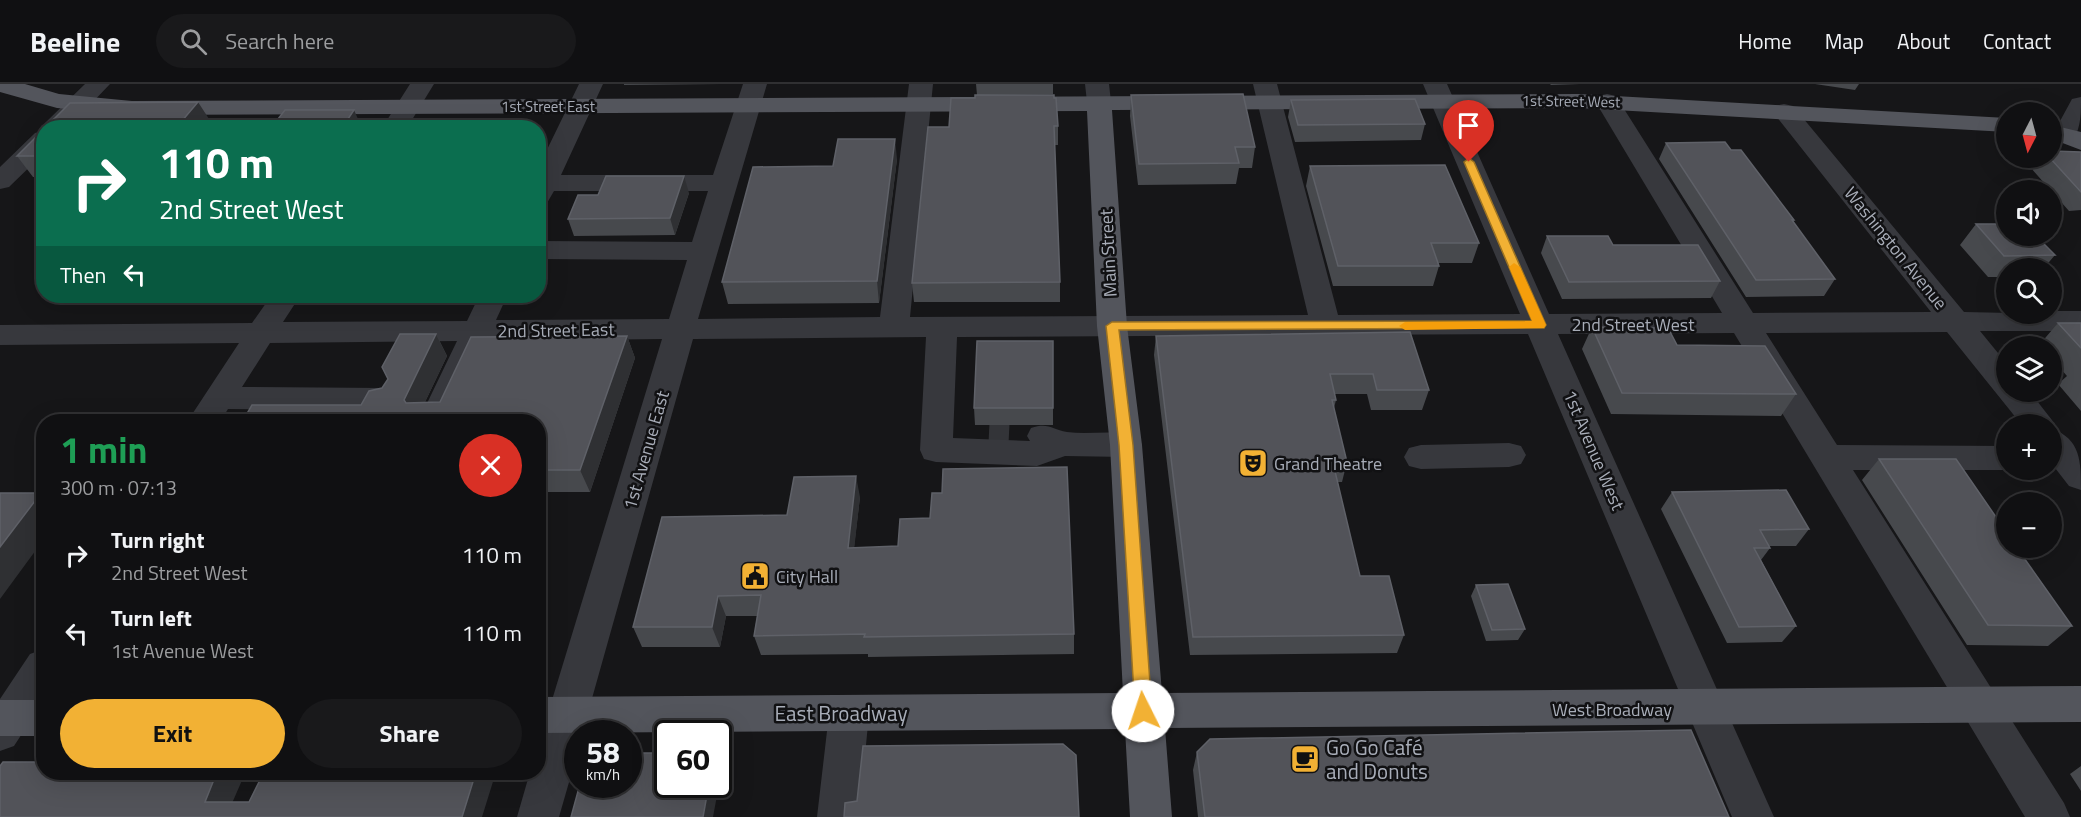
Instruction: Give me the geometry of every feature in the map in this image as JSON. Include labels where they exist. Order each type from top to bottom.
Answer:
[{"type":"main road","name":"1st Street East","points":[[0,84],[77,105],[132,108],[408,107],[586,95],[1098,93]]},
{"type":"main road","name":"1st Street West","points":[[1098,93],[1439,92],[1996,124]]},
{"type":"main road","name":"Main Street","points":[[1098,93],[1112,326],[1126,445],[1151,817]]},
{"type":"main road","name":"West Broadway","points":[[1143,711],[2081,704]]},
{"type":"main road","name":"East Broadway","points":[[553,715],[1143,711]]},
{"type":"street","points":[[62,120],[98,84]]},
{"type":"street","points":[[399,120],[422,84]]},
{"type":"street","name":"1st Avenue West","points":[[1439,92],[1754,817]]},
{"type":"street","points":[[1268,93],[1326,326]]},
{"type":"street","name":"1st Avenue East","points":[[546,763],[553,715],[682,329],[723,183],[752,94]]},
{"type":"street","points":[[894,327],[920,94]]},
{"type":"street","points":[[546,181],[586,95]]},
{"type":"street","points":[[1607,101],[2049,817]]},
{"type":"street","points":[[2066,136],[2081,104]]},
{"type":"street","name":"Washington Avenue","points":[[1784,111],[1996,371]]},
{"type":"street","points":[[0,181],[36,146]]},
{"type":"street","points":[[546,190],[723,183]]},
{"type":"street","points":[[546,250],[704,251]]},
{"type":"street","points":[[211,410],[280,303]]},
{"type":"street","points":[[438,414],[490,303]]},
{"type":"street","name":"2nd Street West","points":[[1112,326],[2081,321]]},
{"type":"street","name":"2nd Street East","points":[[0,335],[1112,326]]},
{"type":"street","points":[[942,327],[936,450],[1037,454],[1063,444]]},
{"type":"street","points":[[211,410],[383,399]]},
{"type":"street","points":[[2020,402],[2031,414]]},
{"type":"street","points":[[957,451],[971,433],[1038,434],[1063,444],[1126,445]]},
{"type":"street","points":[[1421,457],[1509,455]]},
{"type":"street","points":[[1826,457],[1996,458]]},
{"type":"street","points":[[13,722],[36,680]]},
{"type":"street","points":[[838,817],[849,714]]},
{"type":"street","name":"1st Avenue East","points":[[538,817],[543,780]]},
{"type":"building","points":[[1243,94],[1255,147],[1235,147],[1239,163],[1139,164],[1131,95]]},
{"type":"building","points":[[975,95],[1054,95],[1056,98],[1058,126],[1054,126],[1060,282],[912,283],[928,127],[949,127],[951,98],[975,98]]},
{"type":"building","points":[[1415,99],[1425,124],[1298,125],[1291,100]]},
{"type":"building","points":[[198,102],[183,120],[53,120],[70,103]]},
{"type":"building","points":[[285,110],[354,110],[347,120],[277,120]]},
{"type":"building","points":[[36,137],[36,156],[17,156]]},
{"type":"building","points":[[838,139],[895,139],[877,281],[722,282],[753,167],[833,166]]},
{"type":"building","points":[[1725,142],[1731,150],[1741,150],[1835,279],[1756,280],[1666,143]]},
{"type":"building","points":[[2062,151],[2081,152],[2081,192],[2059,168],[2062,168]]},
{"type":"building","points":[[1445,165],[1479,243],[1431,243],[1439,266],[1338,266],[1310,166]]},
{"type":"building","points":[[606,176],[684,176],[670,218],[568,219],[578,195],[598,195]]},
{"type":"building","points":[[1976,224],[1996,224],[1996,246],[2046,246],[2055,255],[2004,256]]},
{"type":"building","points":[[1547,236],[1608,236],[1613,245],[1698,245],[1720,281],[1569,282]]},
{"type":"building","points":[[2081,323],[2081,348],[2059,324]]},
{"type":"building","points":[[1592,327],[1668,328],[1677,345],[1765,346],[1796,394],[1622,393]]},
{"type":"building","points":[[1410,332],[1429,390],[1377,390],[1373,374],[1330,374],[1336,400],[1332,400],[1347,462],[1333,463],[1360,576],[1389,576],[1404,635],[1193,637],[1156,336]]},
{"type":"building","points":[[400,334],[436,334],[404,400],[406,403],[440,402],[471,337],[627,336],[580,470],[546,470],[546,414],[247,414],[252,405],[361,405],[369,391],[382,388],[388,379],[382,367]]},
{"type":"building","points":[[977,341],[1053,341],[1053,408],[974,408]]},
{"type":"building","points":[[1879,459],[1956,459],[1996,517],[1996,558],[2024,558],[2072,626],[1988,625]]},
{"type":"building","points":[[1067,467],[1074,634],[754,636],[761,595],[718,596],[712,627],[633,627],[662,517],[787,515],[794,477],[856,476],[848,548],[898,546],[900,519],[930,518],[932,493],[942,493],[943,469]]},
{"type":"building","points":[[1786,490],[1809,529],[1760,530],[1770,548],[1754,548],[1796,626],[1739,627],[1672,492]]},
{"type":"building","points":[[0,493],[36,493],[36,500],[0,547]]},
{"type":"building","points":[[1508,584],[1525,629],[1492,630],[1476,585]]},
{"type":"building","points":[[1691,730],[1729,817],[1205,817],[1197,752],[1210,739]]},
{"type":"building","points":[[1063,744],[1076,755],[1079,817],[844,817],[845,803],[857,801],[863,746]]},
{"type":"building","points":[[642,753],[654,753],[654,798],[706,798],[703,817],[571,817],[576,798],[642,798]]},
{"type":"building","points":[[3,762],[36,762],[36,780],[214,780],[205,802],[249,802],[260,780],[474,780],[462,817],[0,817],[0,766]]},
{"type":"tunnel","points":[[989,433],[1009,434]]},
{"type":"slow traffic","points":[[1405,326],[1540,325],[1514,267]]},
{"type":"place","name":"Grand Theatre","points":[[1253,463]]},
{"type":"place","name":"City Hall","points":[[755,576]]},
{"type":"place","name":"Go Go Café and Donuts","points":[[1305,759]]},
{"type":"route","points":[[1143,711],[1126,445],[1112,326],[1540,325],[1469,162]]}]
